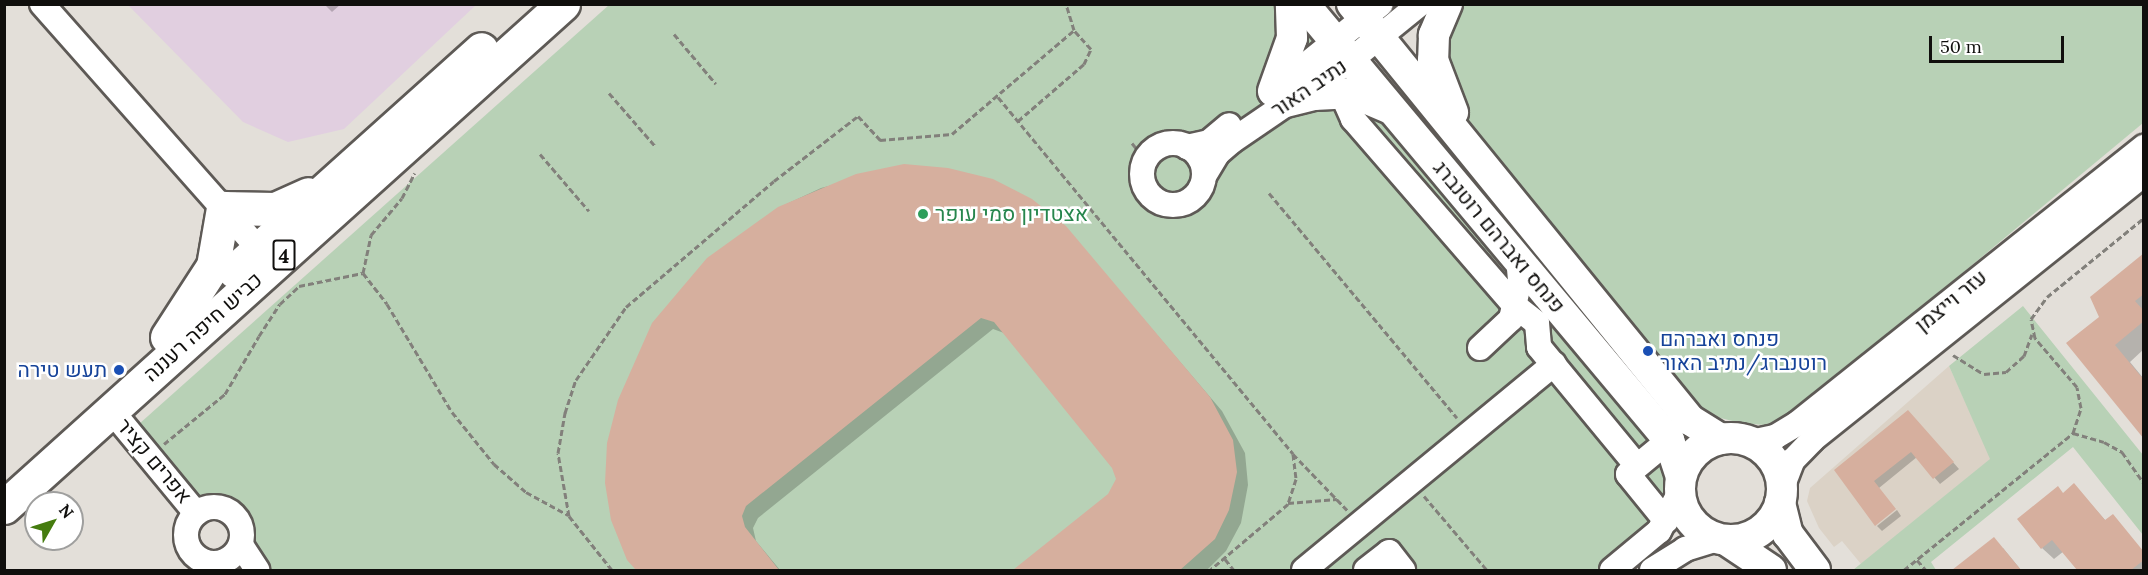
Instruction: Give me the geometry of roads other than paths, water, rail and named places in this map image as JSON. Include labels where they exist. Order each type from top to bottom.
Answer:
[{"type":"highway","name":"כביש חיפה רעננה","points":[[4,507],[111,410],[374,144],[532,4]]},
{"type":"highway","name":"כביש חיפה רעננה","points":[[4,482],[167,338],[563,4]]},
{"type":"highway","points":[[167,338],[213,266],[223,208],[275,209],[293,203],[374,144]]},
{"type":"main road","points":[[1291,4],[1292,38],[1279,97],[1353,93],[1393,110]]},
{"type":"main road","name":"פנחס ואברהם רוטנברג","points":[[1304,4],[1669,440],[1680,484]]},
{"type":"main road","points":[[1447,4],[1434,35],[1433,60],[1453,113],[1488,168]]},
{"type":"main road","name":"פנחס ואברהם רוטנברג","points":[[1368,16],[1690,420],[1720,439]]},
{"type":"main road","points":[[1771,570],[1691,522],[1680,484],[1698,449],[1720,439],[1751,442],[1775,464],[1788,534],[1815,570]]},
{"type":"main road","points":[[1722,540],[1756,534],[1769,524],[1781,495]]},
{"type":"street","points":[[42,4],[265,256]]},
{"type":"street","name":"נתיב האור","points":[[1187,147],[1209,142],[1279,97],[1344,50],[1368,16],[1420,4]]},
{"type":"street","points":[[1341,92],[1353,119],[1515,306],[1536,323],[1581,334]]},
{"type":"street","name":"נתיב האור","points":[[1204,176],[1217,154],[1279,97]]},
{"type":"street","points":[[1161,145],[1187,147],[1202,163],[1204,176],[1195,196],[1186,202],[1159,202],[1142,181],[1138,151],[1161,145]]},
{"type":"street","name":"עזר וייצמן","points":[[1751,442],[1775,437],[1798,423],[2144,147]]},
{"type":"street","name":"עזר וייצמן","points":[[1781,495],[1791,465],[1808,444],[2144,174]]},
{"type":"street","points":[[1480,348],[1503,330],[1515,306],[1520,280],[1518,258]]},
{"type":"street","points":[[1503,330],[1536,323]]},
{"type":"street","points":[[1536,323],[1539,347],[1637,466]]},
{"type":"street","points":[[1304,570],[1554,364]]},
{"type":"street","name":"אפרים קציר","points":[[111,410],[150,454],[196,513]]},
{"type":"street","points":[[1666,521],[1628,474],[1669,440]]},
{"type":"street","points":[[1612,570],[1650,540],[1666,521],[1680,484]]},
{"type":"street","points":[[241,545],[231,559],[211,566],[187,544],[187,527],[196,513],[214,507],[231,512],[241,526],[241,545],[256,570]]},
{"type":"street","points":[[1652,570],[1685,549],[1722,540]]},
{"type":"street","points":[[1366,570],[1389,552],[1403,570]]},
{"type":"place","name":"אצטדיון סמי עופר","points":[[923,214]]},
{"type":"place","name":"פנחס ואברהם רוטנברג/נתיב האור","points":[[1648,351]]},
{"type":"place","name":"תעש טירה","points":[[119,370]]}]
